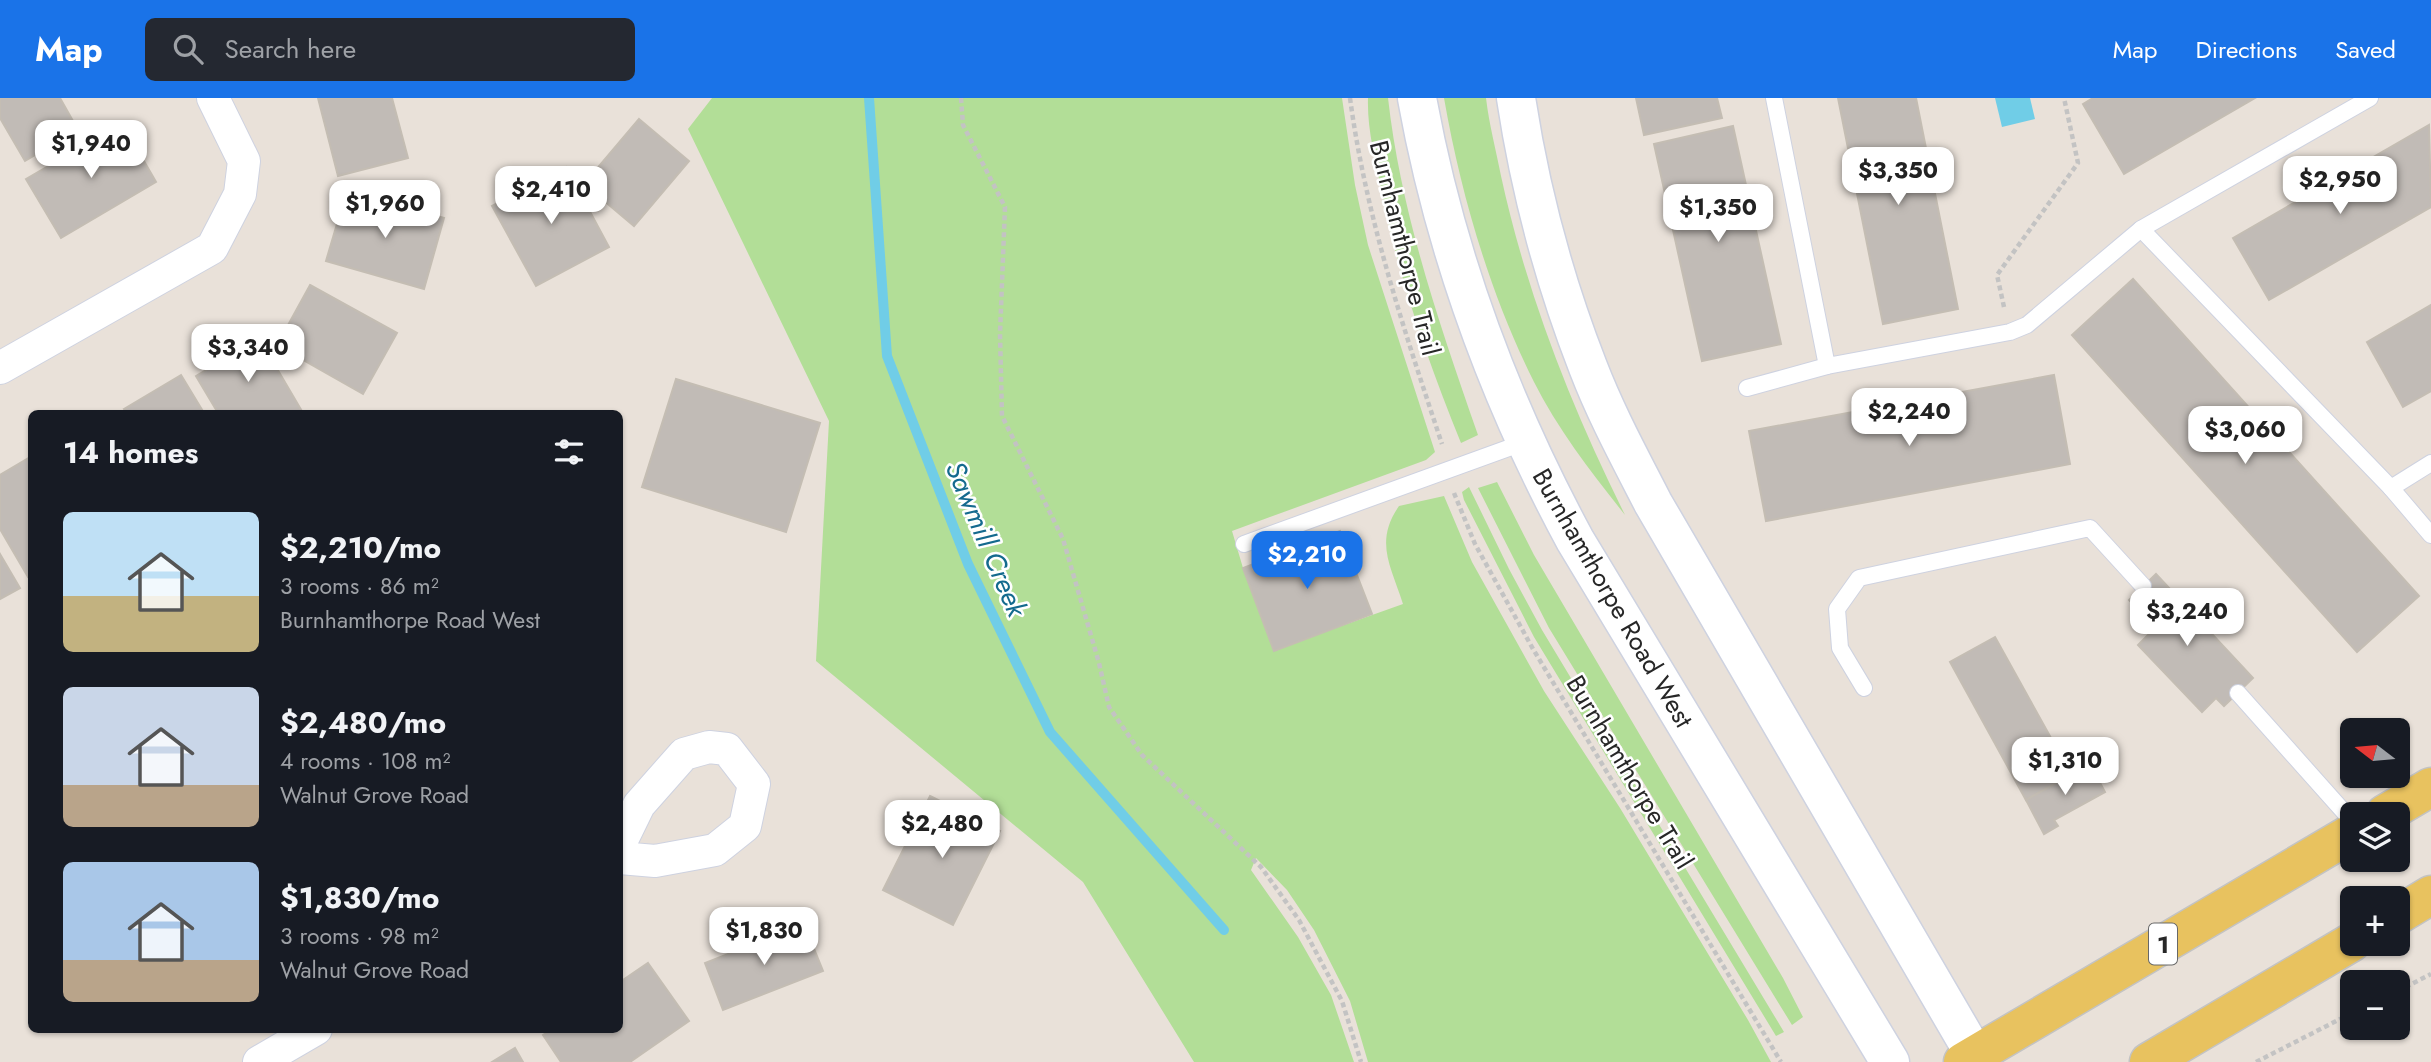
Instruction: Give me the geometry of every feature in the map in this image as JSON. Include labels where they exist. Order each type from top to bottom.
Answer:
[{"type":"main road","name":"Burnhamthorpe Road West","points":[[1417,98],[1449,233],[1496,369],[1525,442],[1575,540],[1890,1062]]},
{"type":"main road","points":[[1516,98],[1524,149],[1556,278],[1589,370],[1609,416],[1653,503],[1972,1060]]},
{"type":"main road","points":[[2405,802],[2431,787]]},
{"type":"main road","name":"1","points":[[1972,1060],[2340,840]]},
{"type":"main road","points":[[2410,908],[2431,895]]},
{"type":"main road","points":[[2149,1062],[2340,949]]},
{"type":"street","points":[[0,368],[212,248],[240,194],[244,161],[213,98]]},
{"type":"street","points":[[623,838],[639,805],[684,754],[709,747],[727,749],[754,784],[745,826],[715,850],[655,861],[623,858]]},
{"type":"street","points":[[259,1062],[309,1033]]},
{"type":"lane","points":[[1774,98],[1827,366]]},
{"type":"lane","points":[[1747,388],[1827,366],[2010,331],[2027,325],[2141,229],[2370,98]]},
{"type":"lane","points":[[2141,229],[2391,488],[2431,535]]},
{"type":"lane","points":[[1244,544],[1525,442]]},
{"type":"lane","points":[[2391,488],[2431,463]]},
{"type":"lane","points":[[1864,688],[1840,649],[1837,609],[1859,578],[2090,528],[2143,586]]},
{"type":"lane","points":[[2238,693],[2340,808]]},
{"type":"path","points":[[961,98],[963,125],[1005,206],[1000,334],[1002,416],[1063,539],[1099,663],[1109,708],[1142,755],[1261,867],[1299,920],[1342,1001],[1361,1062]]},
{"type":"path","name":"Burnhamthorpe Trail","points":[[1350,98],[1375,229],[1405,335],[1443,447]]},
{"type":"path","points":[[2010,331],[1997,275],[2078,163],[2064,98]]},
{"type":"path","name":"Burnhamthorpe Trail","points":[[1455,496],[1475,544],[1533,649],[1781,1062]]},
{"type":"path","points":[[2410,985],[2431,974]]},
{"type":"path","points":[[2256,1062],[2340,1019]]},
{"type":"green space","points":[[712,98],[1342,98],[1355,185],[1368,245],[1435,452],[1426,460],[1232,531],[1274,650],[1403,604],[1387,554],[1387,531],[1399,506],[1444,496],[1472,562],[1544,691],[1620,808],[1771,1062],[1368,1062],[1350,1001],[1314,930],[1287,890],[1256,858],[1251,870],[1298,937],[1331,995],[1354,1062],[1194,1062],[1083,882],[816,661],[829,421],[688,129]]},
{"type":"green space","points":[[1368,98],[1388,98],[1412,227],[1436,311],[1478,435],[1461,443],[1425,349],[1396,253],[1372,143]]},
{"type":"green space","points":[[1444,98],[1486,98],[1501,176],[1537,307],[1586,433],[1625,515],[1554,417],[1518,349],[1491,279],[1468,207]]},
{"type":"green space","points":[[1497,482],[1534,555],[1783,978],[1803,1017],[1792,1025],[1549,628],[1478,488]]},
{"type":"green space","points":[[1469,487],[1542,630],[1784,1032],[1776,1036],[1534,637],[1464,500],[1462,492]]},
{"type":"water","points":[[1995,98],[2030,98],[2035,119],[2002,127]]},
{"type":"building","points":[[0,98],[60,98],[78,130],[25,161],[0,118]]},
{"type":"building","points":[[318,98],[392,98],[408,158],[338,176]]},
{"type":"building","points":[[1636,98],[1717,98],[1722,118],[1644,135]]},
{"type":"building","points":[[1838,98],[1916,98],[1958,309],[1883,324]]},
{"type":"building","points":[[2093,98],[2255,98],[2124,174],[2083,104]]},
{"type":"building","points":[[639,119],[689,161],[634,226],[584,184]]},
{"type":"building","points":[[122,123],[156,182],[61,238],[26,179]]},
{"type":"building","points":[[2429,125],[2431,207],[2269,300],[2233,238]]},
{"type":"building","points":[[1733,126],[1781,344],[1702,361],[1654,144]]},
{"type":"building","points":[[566,167],[609,247],[536,286],[492,206]]},
{"type":"building","points":[[347,190],[444,218],[424,289],[326,261]]},
{"type":"building","points":[[2133,279],[2419,596],[2357,652],[2072,335]]},
{"type":"building","points":[[310,285],[397,333],[363,394],[277,345]]},
{"type":"building","points":[[2431,305],[2431,391],[2403,407],[2367,342]]},
{"type":"building","points":[[259,338],[301,410],[216,410],[196,376]]},
{"type":"building","points":[[181,375],[202,410],[125,410]]},
{"type":"building","points":[[2054,375],[2070,464],[1766,521],[1749,431]]},
{"type":"building","points":[[676,379],[820,423],[786,532],[642,487]]},
{"type":"building","points":[[28,458],[28,577],[0,529],[0,475]]},
{"type":"building","points":[[1340,531],[1372,614],[1274,651],[1243,568]]},
{"type":"building","points":[[0,554],[20,588],[0,599]]},
{"type":"building","points":[[2156,574],[2253,678],[2224,706],[2216,698],[2202,712],[2138,645],[2155,628],[2129,600]]},
{"type":"building","points":[[1995,637],[2071,774],[2026,800],[1950,662]]},
{"type":"building","points":[[2090,764],[2105,792],[2054,820],[2058,826],[2044,834],[2026,800]]},
{"type":"building","points":[[930,796],[1000,831],[953,925],[883,890]]},
{"type":"building","points":[[804,924],[823,971],[723,1010],[705,963]]},
{"type":"building","points":[[648,963],[689,1021],[630,1062],[561,1062],[543,1035],[546,1033],[623,1033],[623,980]]},
{"type":"building","points":[[515,1048],[523,1062],[492,1062]]},
{"type":"waterway","name":"Sawmill Creek","points":[[869,98],[887,356],[968,564],[1050,732],[1224,930]]}]
